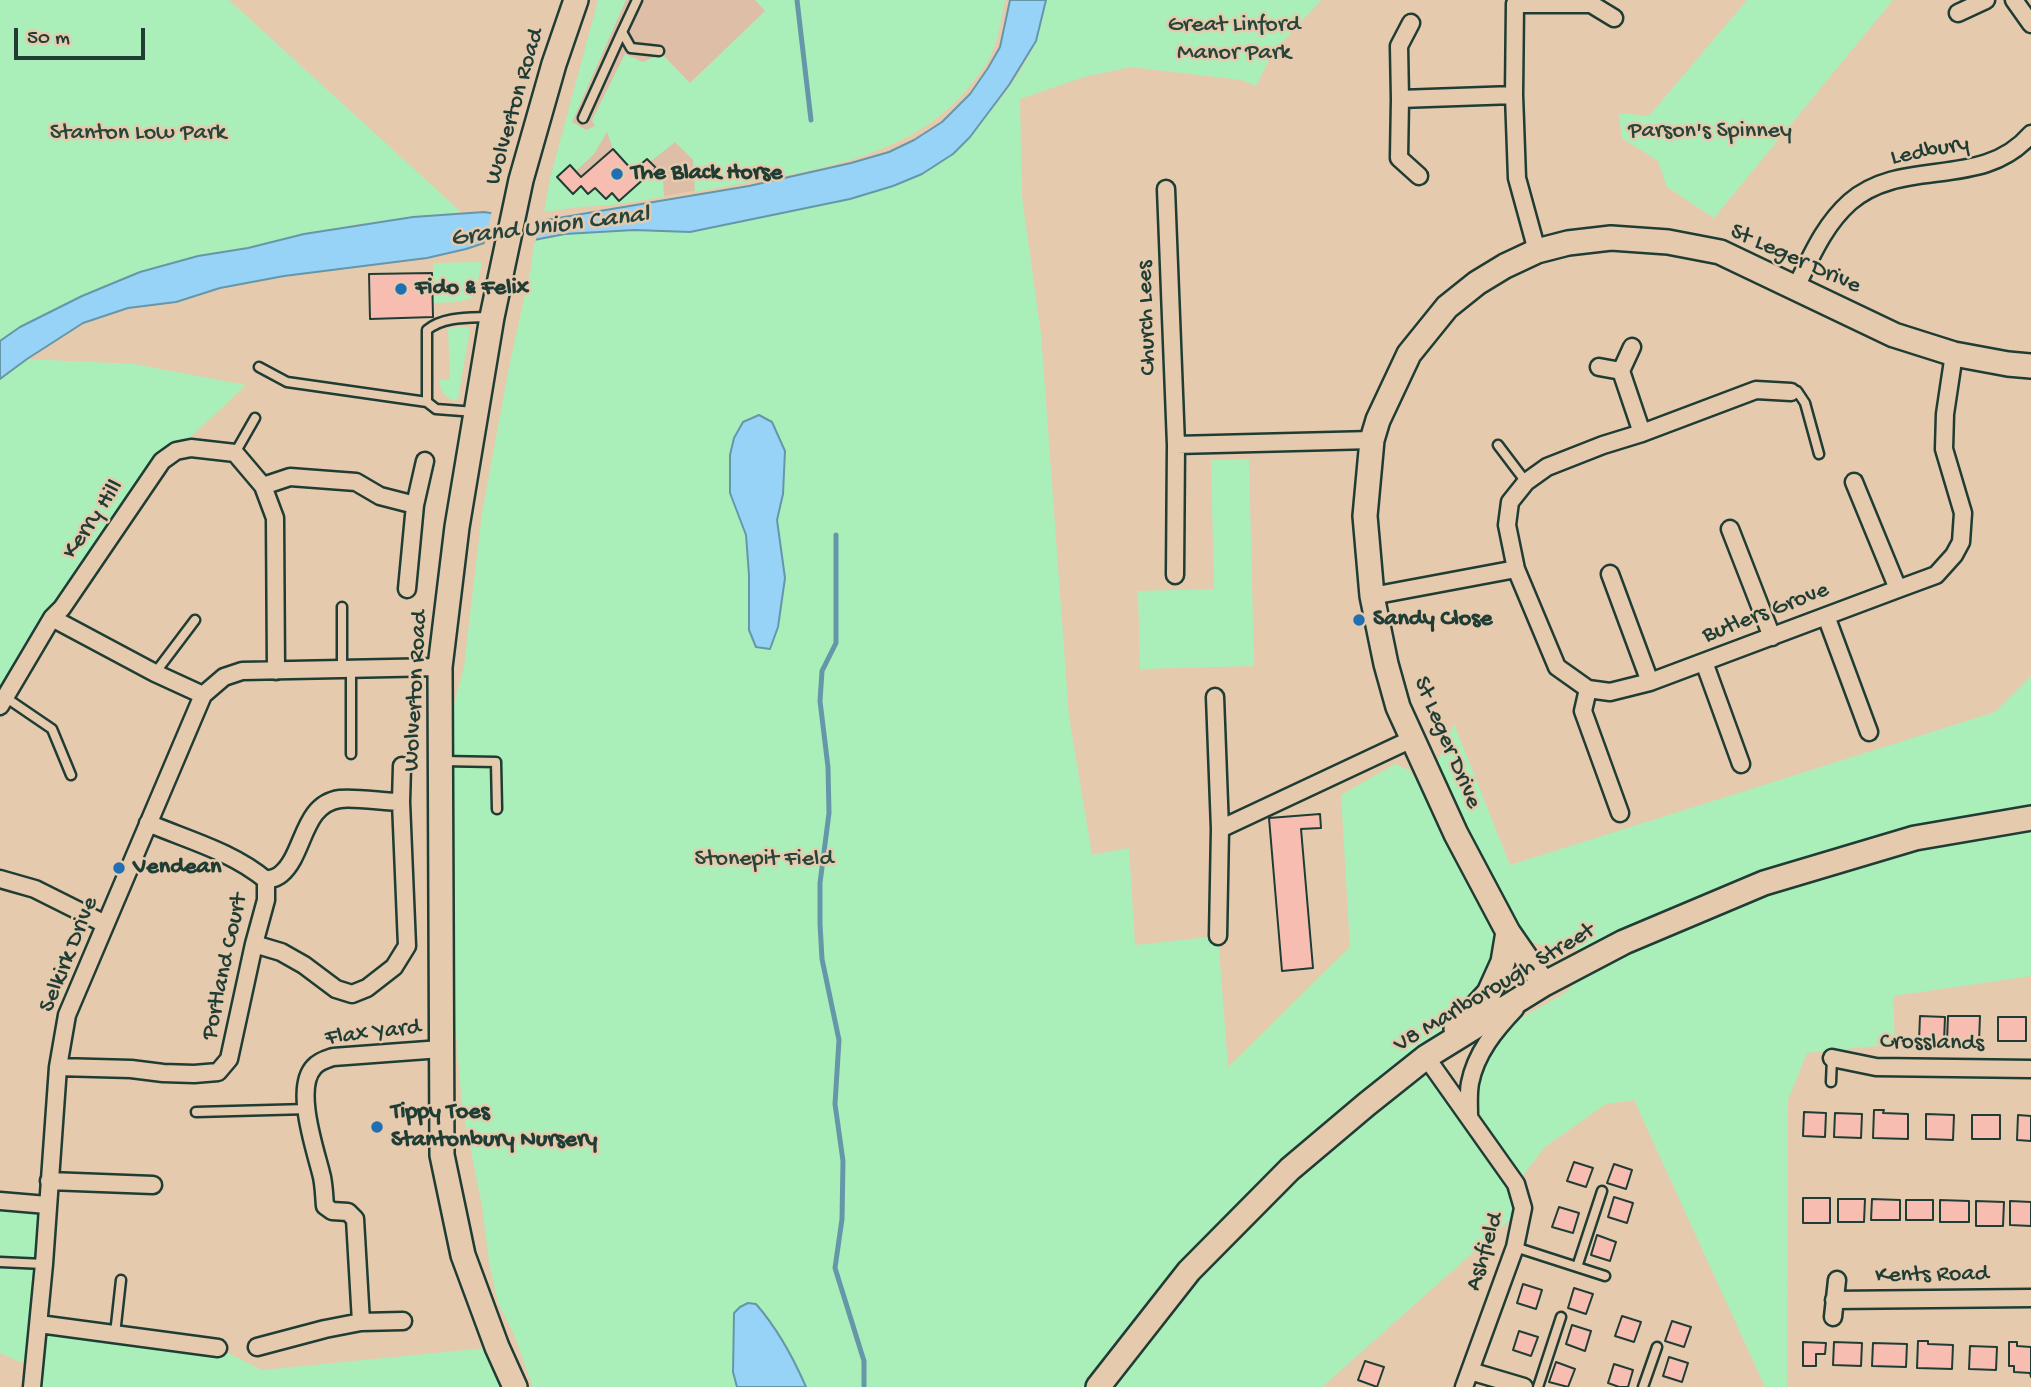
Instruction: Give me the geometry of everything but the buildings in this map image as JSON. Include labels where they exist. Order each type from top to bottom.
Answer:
[{"type":"street","name":"Wolverton Road","points":[[515,1387],[463,1255],[442,1155],[440,667],[457,527],[492,317],[517,197],[554,64],[576,0]]},
{"type":"street","points":[[1958,13],[1986,0]]},
{"type":"street","points":[[2014,0],[2031,24]]},
{"type":"street","points":[[1536,251],[1517,178],[1514,2],[1591,4],[1614,18]]},
{"type":"street","points":[[1411,23],[1399,46],[1399,158],[1419,176]]},
{"type":"street","points":[[1400,99],[1514,95]]},
{"type":"street","name":"Ledbury","points":[[1796,288],[1822,235],[1851,202],[1870,189],[1895,180],[1972,169],[2004,157],[2031,134]]},
{"type":"street","name":"Church Lees","points":[[1166,190],[1176,445],[1175,575]]},
{"type":"street","name":"St Leger Drive","points":[[1536,989],[1455,834],[1398,707],[1372,596],[1365,516],[1372,440],[1378,420],[1409,354],[1447,307],[1477,283],[1505,266],[1536,251],[1569,243],[1611,238],[1668,242],[1720,252],[1894,335],[1954,354],[2031,366]]},
{"type":"street","points":[[1632,346],[1620,371],[1642,433]]},
{"type":"street","name":"Butlers Grove","points":[[1588,689],[1610,692],[1650,682],[1936,575],[1954,555],[1961,542],[1964,513],[1944,449],[1945,414],[1954,354]]},
{"type":"street","points":[[1599,367],[1620,371]]},
{"type":"street","points":[[1620,813],[1583,711],[1588,689],[1558,667],[1516,569],[1507,525],[1510,502],[1526,482],[1547,467],[1603,445],[1756,390],[1791,392]]},
{"type":"street","points":[[1176,445],[1372,440]]},
{"type":"street","name":"Kerry Hill","points":[[3,701],[52,618],[62,608],[162,461],[176,451],[191,448],[234,453]]},
{"type":"street","points":[[234,453],[263,486],[275,518],[276,671]]},
{"type":"street","points":[[407,589],[415,505],[425,461]]},
{"type":"street","points":[[263,486],[290,477],[356,482],[380,496],[415,505]]},
{"type":"street","points":[[1854,482],[1898,589]]},
{"type":"street","points":[[1730,529],[1772,637]]},
{"type":"street","points":[[1372,596],[1516,569]]},
{"type":"street","points":[[1610,574],[1650,682]]},
{"type":"street","points":[[1826,616],[1869,732]]},
{"type":"street","points":[[52,618],[155,673],[203,695],[224,677],[242,671],[440,667]]},
{"type":"street","points":[[1704,662],[1741,764]]},
{"type":"street","name":"Selkirk Drive","points":[[32,1387],[58,1067],[67,1015],[203,695]]},
{"type":"street","points":[[1215,697],[1220,829],[1218,936]]},
{"type":"street","points":[[1220,829],[1412,739]]},
{"type":"street","points":[[254,944],[281,952],[336,989],[352,994],[367,988],[394,967],[407,946],[402,766]]},
{"type":"street","points":[[266,880],[279,876],[287,867],[313,816],[326,804],[340,799],[401,802]]},
{"type":"street","name":"V8 Marlborough Street","points":[[1098,1387],[1189,1271],[1281,1178],[1367,1104],[1432,1053],[1536,989],[1624,942],[1764,883],[1915,838],[2031,818]]},
{"type":"street","name":"Portland Court","points":[[58,1067],[194,1074],[218,1072],[229,1059],[266,900],[266,880],[251,867],[234,858],[148,823]]},
{"type":"street","points":[[0,879],[35,889],[105,924]]},
{"type":"street","points":[[1432,1053],[1489,993],[1503,962],[1508,932]]},
{"type":"street","points":[[1469,1116],[1470,1084],[1478,1059],[1492,1034],[1536,989]]},
{"type":"street","name":"Flax Yard","points":[[361,1322],[355,1219],[348,1212],[332,1211],[325,1206],[322,1176],[310,1134],[306,1093],[310,1073],[326,1059],[441,1049]]},
{"type":"street","name":"Ashfield","points":[[1432,1053],[1469,1116],[1516,1184],[1523,1208],[1515,1247],[1465,1387]]},
{"type":"street","name":"Crosslands","points":[[1832,1058],[1876,1067],[2031,1069]]},
{"type":"street","points":[[49,1181],[153,1185]]},
{"type":"street","points":[[0,1201],[47,1205]]},
{"type":"street","points":[[1833,1317],[1837,1280]]},
{"type":"street","name":"Kents Road","points":[[1834,1300],[2031,1297]]},
{"type":"street","points":[[257,1347],[361,1322],[403,1321]]},
{"type":"street","points":[[39,1325],[218,1348]]},
{"type":"street","points":[[1470,1371],[1524,1387]]},
{"type":"lane","points":[[583,118],[637,0]]},
{"type":"lane","points":[[622,32],[631,48],[659,51]]},
{"type":"lane","points":[[427,402],[427,330],[435,323],[492,317]]},
{"type":"lane","points":[[259,367],[296,384],[427,402],[436,409],[475,412]]},
{"type":"lane","points":[[1791,392],[1797,391],[1805,403],[1819,454]]},
{"type":"lane","points":[[234,453],[255,418]]},
{"type":"lane","points":[[1498,445],[1526,482]]},
{"type":"lane","points":[[342,607],[351,754]]},
{"type":"lane","points":[[155,673],[195,620]]},
{"type":"lane","points":[[3,701],[52,729],[71,775]]},
{"type":"lane","points":[[439,761],[496,762],[497,809]]},
{"type":"lane","points":[[1831,1082],[1832,1058]]},
{"type":"lane","points":[[196,1112],[308,1109]]},
{"type":"lane","points":[[1577,1267],[1602,1191]]},
{"type":"lane","points":[[1515,1247],[1605,1276]]},
{"type":"lane","points":[[0,1262],[44,1264]]},
{"type":"lane","points":[[115,1334],[121,1280]]},
{"type":"lane","points":[[1538,1387],[1561,1317]]},
{"type":"lane","points":[[1643,1387],[1657,1347]]},
{"type":"shaded area","points":[[598,0],[808,0],[774,177],[612,205],[544,212],[550,178]]},
{"type":"green space","name":"Stanton Low Park","points":[[0,0],[229,0],[461,212],[359,224],[304,234],[248,248],[198,256],[140,272],[0,341]]},
{"type":"green space","points":[[598,0],[626,0],[572,122],[586,130],[595,126],[592,120],[625,54],[643,62],[662,54],[690,83],[765,11],[755,0],[1005,0],[993,50],[972,83],[946,110],[916,132],[882,149],[846,162],[808,171],[695,192],[693,160],[675,142],[650,162],[647,159],[633,171],[613,149],[607,132],[594,154],[576,171],[571,166],[557,177],[572,194],[581,186],[588,194],[595,188],[606,199],[612,193],[619,201],[654,170],[663,180],[664,197],[544,212],[550,178]]},
{"type":"green space","name":"Stonepit Field","points":[[1046,0],[1321,0],[1272,54],[1256,86],[1241,80],[1131,67],[1084,77],[1020,99],[1022,197],[1041,334],[1069,717],[1092,855],[1129,848],[1135,945],[1218,936],[1228,1067],[1350,947],[1341,795],[1395,764],[1409,770],[1454,832],[1435,767],[1454,724],[1510,865],[1995,712],[2031,676],[2031,976],[1893,996],[1895,1044],[1807,1053],[1788,1100],[1787,1387],[1765,1387],[1634,1100],[1606,1104],[1545,1147],[1516,1184],[1523,1208],[1322,1387],[533,1387],[513,1332],[498,1303],[462,1106],[439,761],[464,667],[482,513],[510,362],[531,268],[534,240],[565,234],[652,230],[970,137],[1006,92],[1029,56],[1039,33]],"holes":[[[1508,932],[1559,952],[1622,943],[1562,995],[1492,1034],[1470,1084],[1468,1115],[1426,1057],[1503,962]]]},
{"type":"green space","name":"Parson's Spinney","points":[[1747,0],[1893,0],[1714,218],[1667,187],[1658,161],[1622,138],[1619,113],[1649,116]]},
{"type":"green space","points":[[482,262],[474,297],[458,302],[433,303],[433,263]]},
{"type":"green space","points":[[448,329],[470,329],[458,399],[454,401],[443,393],[439,380],[450,379]]},
{"type":"green space","points":[[27,359],[134,364],[246,385],[176,451],[0,706],[0,379]]},
{"type":"green space","points":[[1249,459],[1254,666],[1140,669],[1138,591],[1214,589],[1211,460]]},
{"type":"green space","points":[[0,1201],[47,1205],[39,1324],[218,1348],[262,1370],[497,1347],[515,1387],[32,1387],[35,1365],[0,1353]]},
{"type":"water","name":"Grand Union Canal","points":[[1010,0],[1046,0],[1036,41],[1009,85],[970,137],[953,154],[922,174],[893,186],[850,199],[690,232],[634,230],[565,234],[534,240],[493,240],[427,258],[284,276],[220,288],[176,302],[128,308],[83,323],[0,379],[0,341],[20,327],[82,296],[140,272],[198,256],[248,248],[304,234],[413,217],[484,212],[540,221],[749,186],[889,152],[942,122],[970,94],[1000,47]]},
{"type":"water","points":[[759,415],[772,422],[785,451],[783,494],[777,520],[785,578],[778,627],[770,649],[756,647],[749,630],[746,535],[730,493],[730,455],[734,438],[743,422]]},
{"type":"water","points":[[748,1303],[756,1304],[771,1323],[806,1387],[737,1387],[733,1372],[734,1313]]},
{"type":"pier","points":[[492,210],[541,217],[535,244],[493,244],[484,247]]},
{"type":"waterway","points":[[797,0],[811,120]]},
{"type":"waterway","points":[[836,535],[836,643],[822,671],[820,701],[828,767],[829,813],[820,883],[820,924],[822,959],[839,1040],[835,1104],[843,1161],[842,1219],[835,1268],[864,1361],[864,1387]]},
{"type":"place","name":"The Black Horse","points":[[617,174]]},
{"type":"place","name":"Fido & Felix","points":[[401,289]]},
{"type":"place","name":"Sandy Close","points":[[1359,620]]},
{"type":"place","name":"Vendean","points":[[119,868]]},
{"type":"place","name":"Tippy Toes Stantonbury Nursery","points":[[377,1127]]},
{"type":"park label","name":"Great Linford Manor Park","points":[[1234,40]]}]
